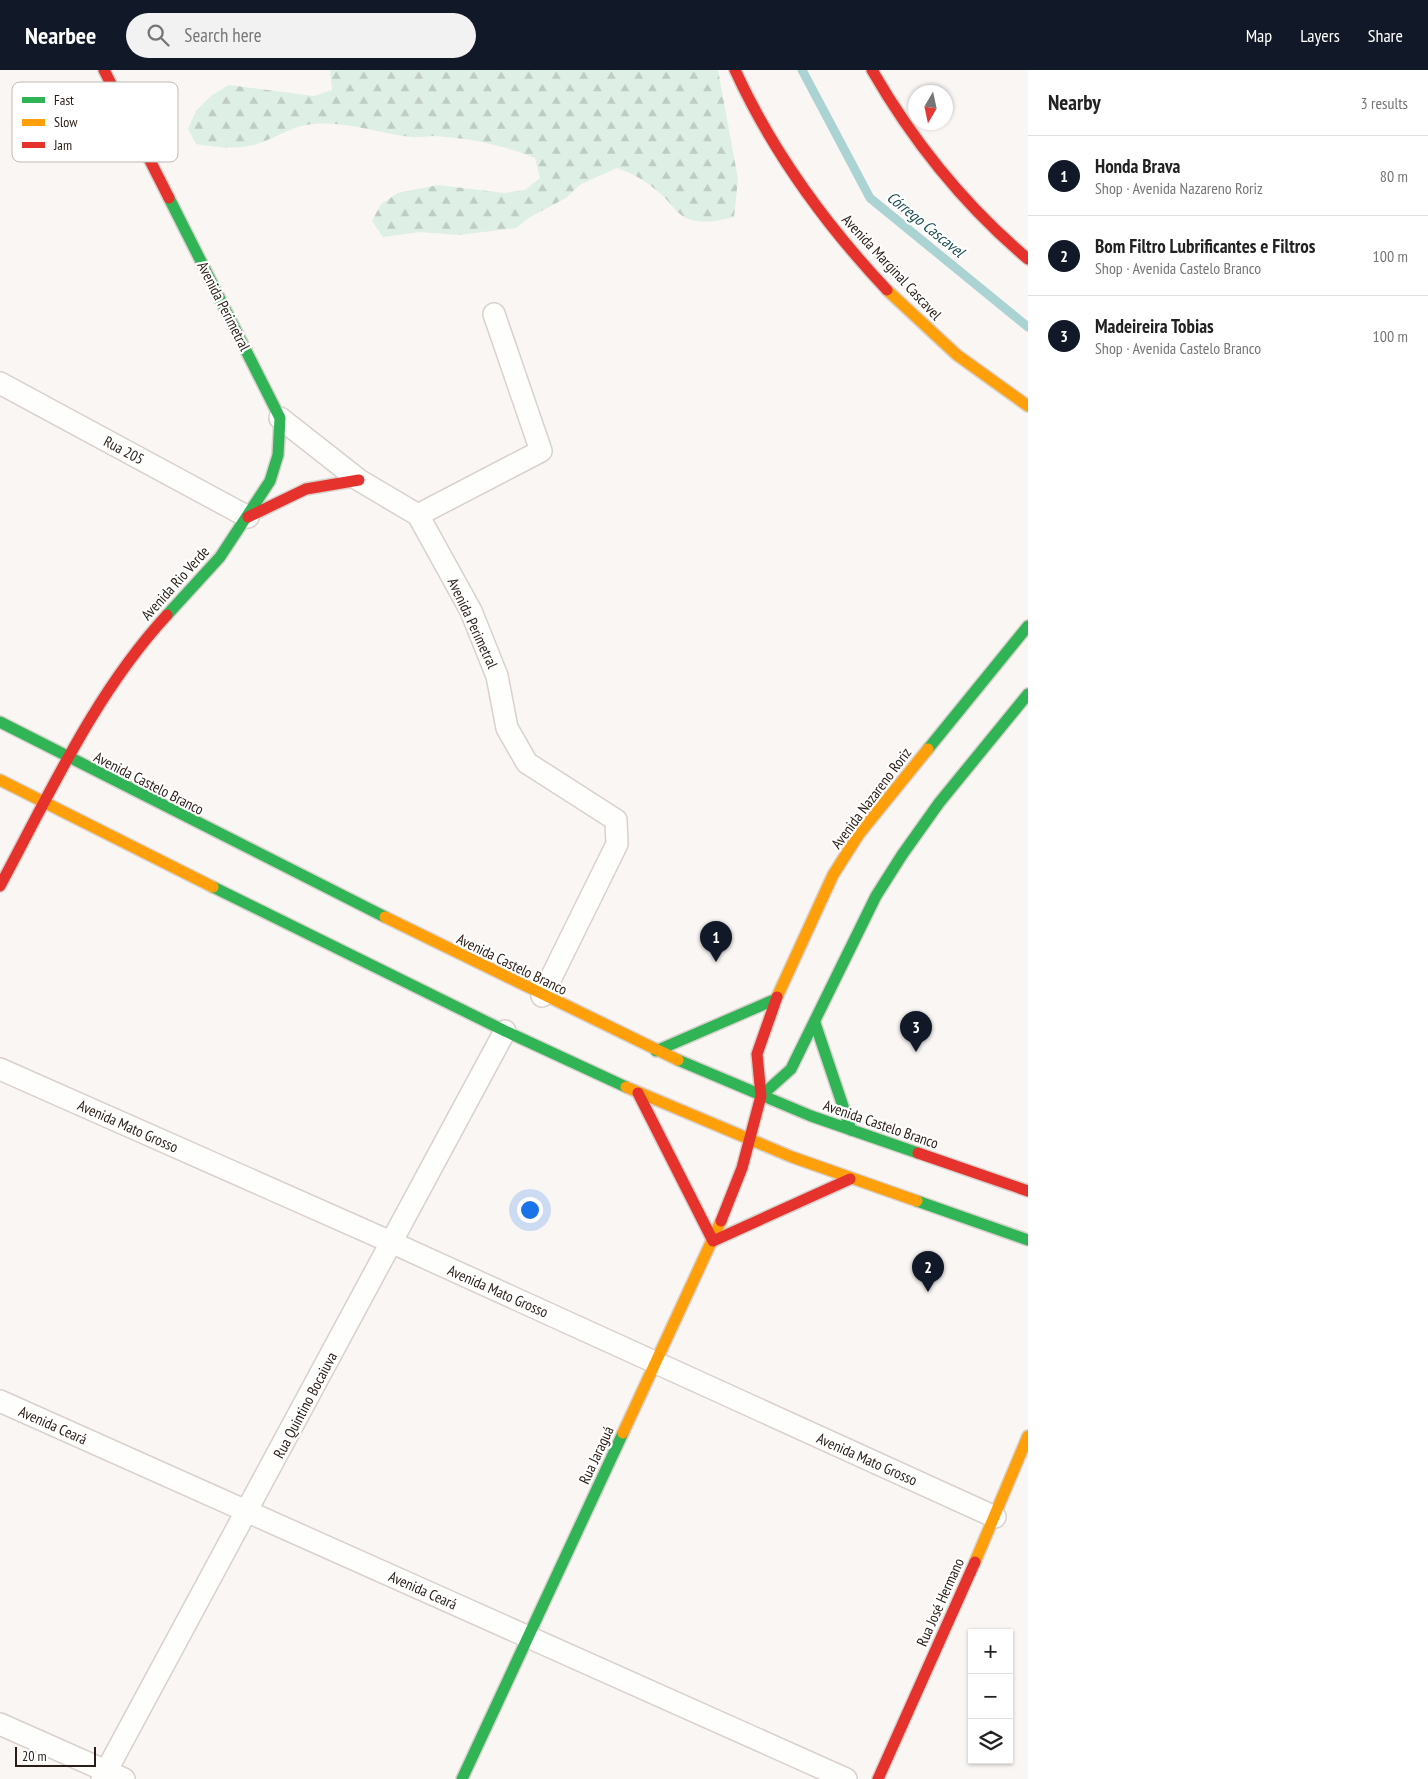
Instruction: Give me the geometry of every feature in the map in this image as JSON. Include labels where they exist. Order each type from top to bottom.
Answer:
[{"type":"main road","name":"Avenida Perimetral","points":[[104,70],[110,82]]},
{"type":"main road","name":"Avenida Marginal Cascavel","points":[[735,70],[778,154],[842,240],[898,300],[957,355],[1028,406]]},
{"type":"main road","points":[[872,70],[893,108],[946,181],[1004,240],[1028,260]]},
{"type":"main road","name":"Avenida Perimetral","points":[[151,162],[266,386],[280,418]]},
{"type":"main road","name":"Avenida Rio Verde","points":[[0,886],[105,693],[150,634],[220,556],[248,517],[270,480],[278,455],[280,418]]},
{"type":"main road","points":[[248,517],[306,489],[359,480]]},
{"type":"main road","name":"Avenida Nazareno Roriz","points":[[750,1140],[761,1096],[758,1054],[776,999],[833,875],[859,834],[1028,626]]},
{"type":"main road","points":[[761,1096],[791,1069],[815,1023],[850,946],[876,896],[902,855],[939,804],[1028,694]]},
{"type":"main road","name":"Avenida Castelo Branco","points":[[0,722],[542,996],[656,1051],[761,1096],[851,1130],[1028,1191]]},
{"type":"main road","points":[[0,780],[44,804],[505,1031],[638,1093],[850,1179],[1028,1240]]},
{"type":"main road","points":[[656,1051],[711,1029],[776,999]]},
{"type":"main road","points":[[815,1023],[851,1130]]},
{"type":"main road","points":[[638,1093],[713,1241],[850,1179]]},
{"type":"main road","name":"Rua Jaraguá","points":[[462,1779],[713,1241],[742,1168],[750,1140]]},
{"type":"main road","name":"Rua José Hermano","points":[[878,1779],[995,1516],[1028,1436]]},
{"type":"street","points":[[418,515],[541,451],[494,314]]},
{"type":"street","name":"Rua 205","points":[[0,383],[248,517]]},
{"type":"street","name":"Avenida Perimetral","points":[[280,418],[359,480],[418,515],[471,611],[497,676],[507,728],[527,763],[616,820],[618,844],[542,996]]},
{"type":"street","name":"Rua Quintino Bocaiuva","points":[[111,1776],[247,1512],[393,1243],[505,1031]]},
{"type":"street","name":"Avenida Mato Grosso","points":[[0,1069],[393,1243],[995,1516]]},
{"type":"street","name":"Avenida Ceará","points":[[0,1401],[846,1779]]},
{"type":"street","points":[[0,1724],[111,1776]]},
{"type":"green space","points":[[330,70],[718,70],[738,179],[734,217],[708,222],[687,218],[679,213],[647,183],[617,168],[581,184],[566,198],[530,217],[516,228],[459,235],[420,232],[383,237],[372,221],[381,204],[398,193],[438,185],[504,193],[525,190],[540,178],[535,158],[511,149],[473,140],[434,136],[411,137],[346,125],[320,124],[300,126],[257,144],[235,147],[196,144],[188,129],[196,111],[212,95],[229,85],[314,96],[332,90]]},
{"type":"waterway","name":"Córrego Cascavel","points":[[802,70],[870,198],[1028,327]]},
{"type":"traffic: fast","points":[[167,615],[220,557],[270,481],[278,455],[280,418],[169,198]]},
{"type":"traffic: fast","points":[[928,749],[1028,626]]},
{"type":"traffic: fast","points":[[761,1096],[791,1069],[876,896],[902,855],[939,803],[1028,694]]},
{"type":"traffic: fast","points":[[0,722],[385,917]]},
{"type":"traffic: fast","points":[[213,887],[505,1031],[626,1087]]},
{"type":"traffic: fast","points":[[656,1051],[776,999]]},
{"type":"traffic: fast","points":[[815,1023],[851,1130]]},
{"type":"traffic: fast","points":[[678,1060],[811,1116],[918,1153]]},
{"type":"traffic: fast","points":[[917,1201],[1028,1240]]},
{"type":"traffic: fast","points":[[462,1779],[623,1433]]},
{"type":"traffic: slow","points":[[887,290],[957,355],[1028,406]]},
{"type":"traffic: slow","points":[[777,997],[833,875],[859,834],[928,749]]},
{"type":"traffic: slow","points":[[0,780],[213,887]]},
{"type":"traffic: slow","points":[[385,917],[678,1060]]},
{"type":"traffic: slow","points":[[626,1087],[792,1157],[917,1201]]},
{"type":"traffic: slow","points":[[623,1433],[721,1221]]},
{"type":"traffic: slow","points":[[975,1562],[1028,1436]]},
{"type":"traffic: jam","points":[[104,70],[110,82]]},
{"type":"traffic: jam","points":[[735,70],[766,130],[802,186],[842,239],[887,290]]},
{"type":"traffic: jam","points":[[872,70],[905,123],[942,172],[983,217],[1028,259]]},
{"type":"traffic: jam","points":[[151,162],[169,198]]},
{"type":"traffic: jam","points":[[248,517],[306,489],[359,480]]},
{"type":"traffic: jam","points":[[0,886],[75,745],[118,677],[141,645],[167,615]]},
{"type":"traffic: jam","points":[[721,1221],[742,1168],[761,1096],[757,1054],[777,997]]},
{"type":"traffic: jam","points":[[638,1093],[713,1241],[850,1179]]},
{"type":"traffic: jam","points":[[918,1153],[1028,1191]]},
{"type":"traffic: jam","points":[[878,1779],[975,1562]]},
{"type":"place","name":"Honda Brava","points":[[716,962]]},
{"type":"place","name":"Madeireira Tobias","points":[[916,1052]]},
{"type":"place","name":"Bom Filtro Lubrificantes e Filtros","points":[[928,1292]]}]
